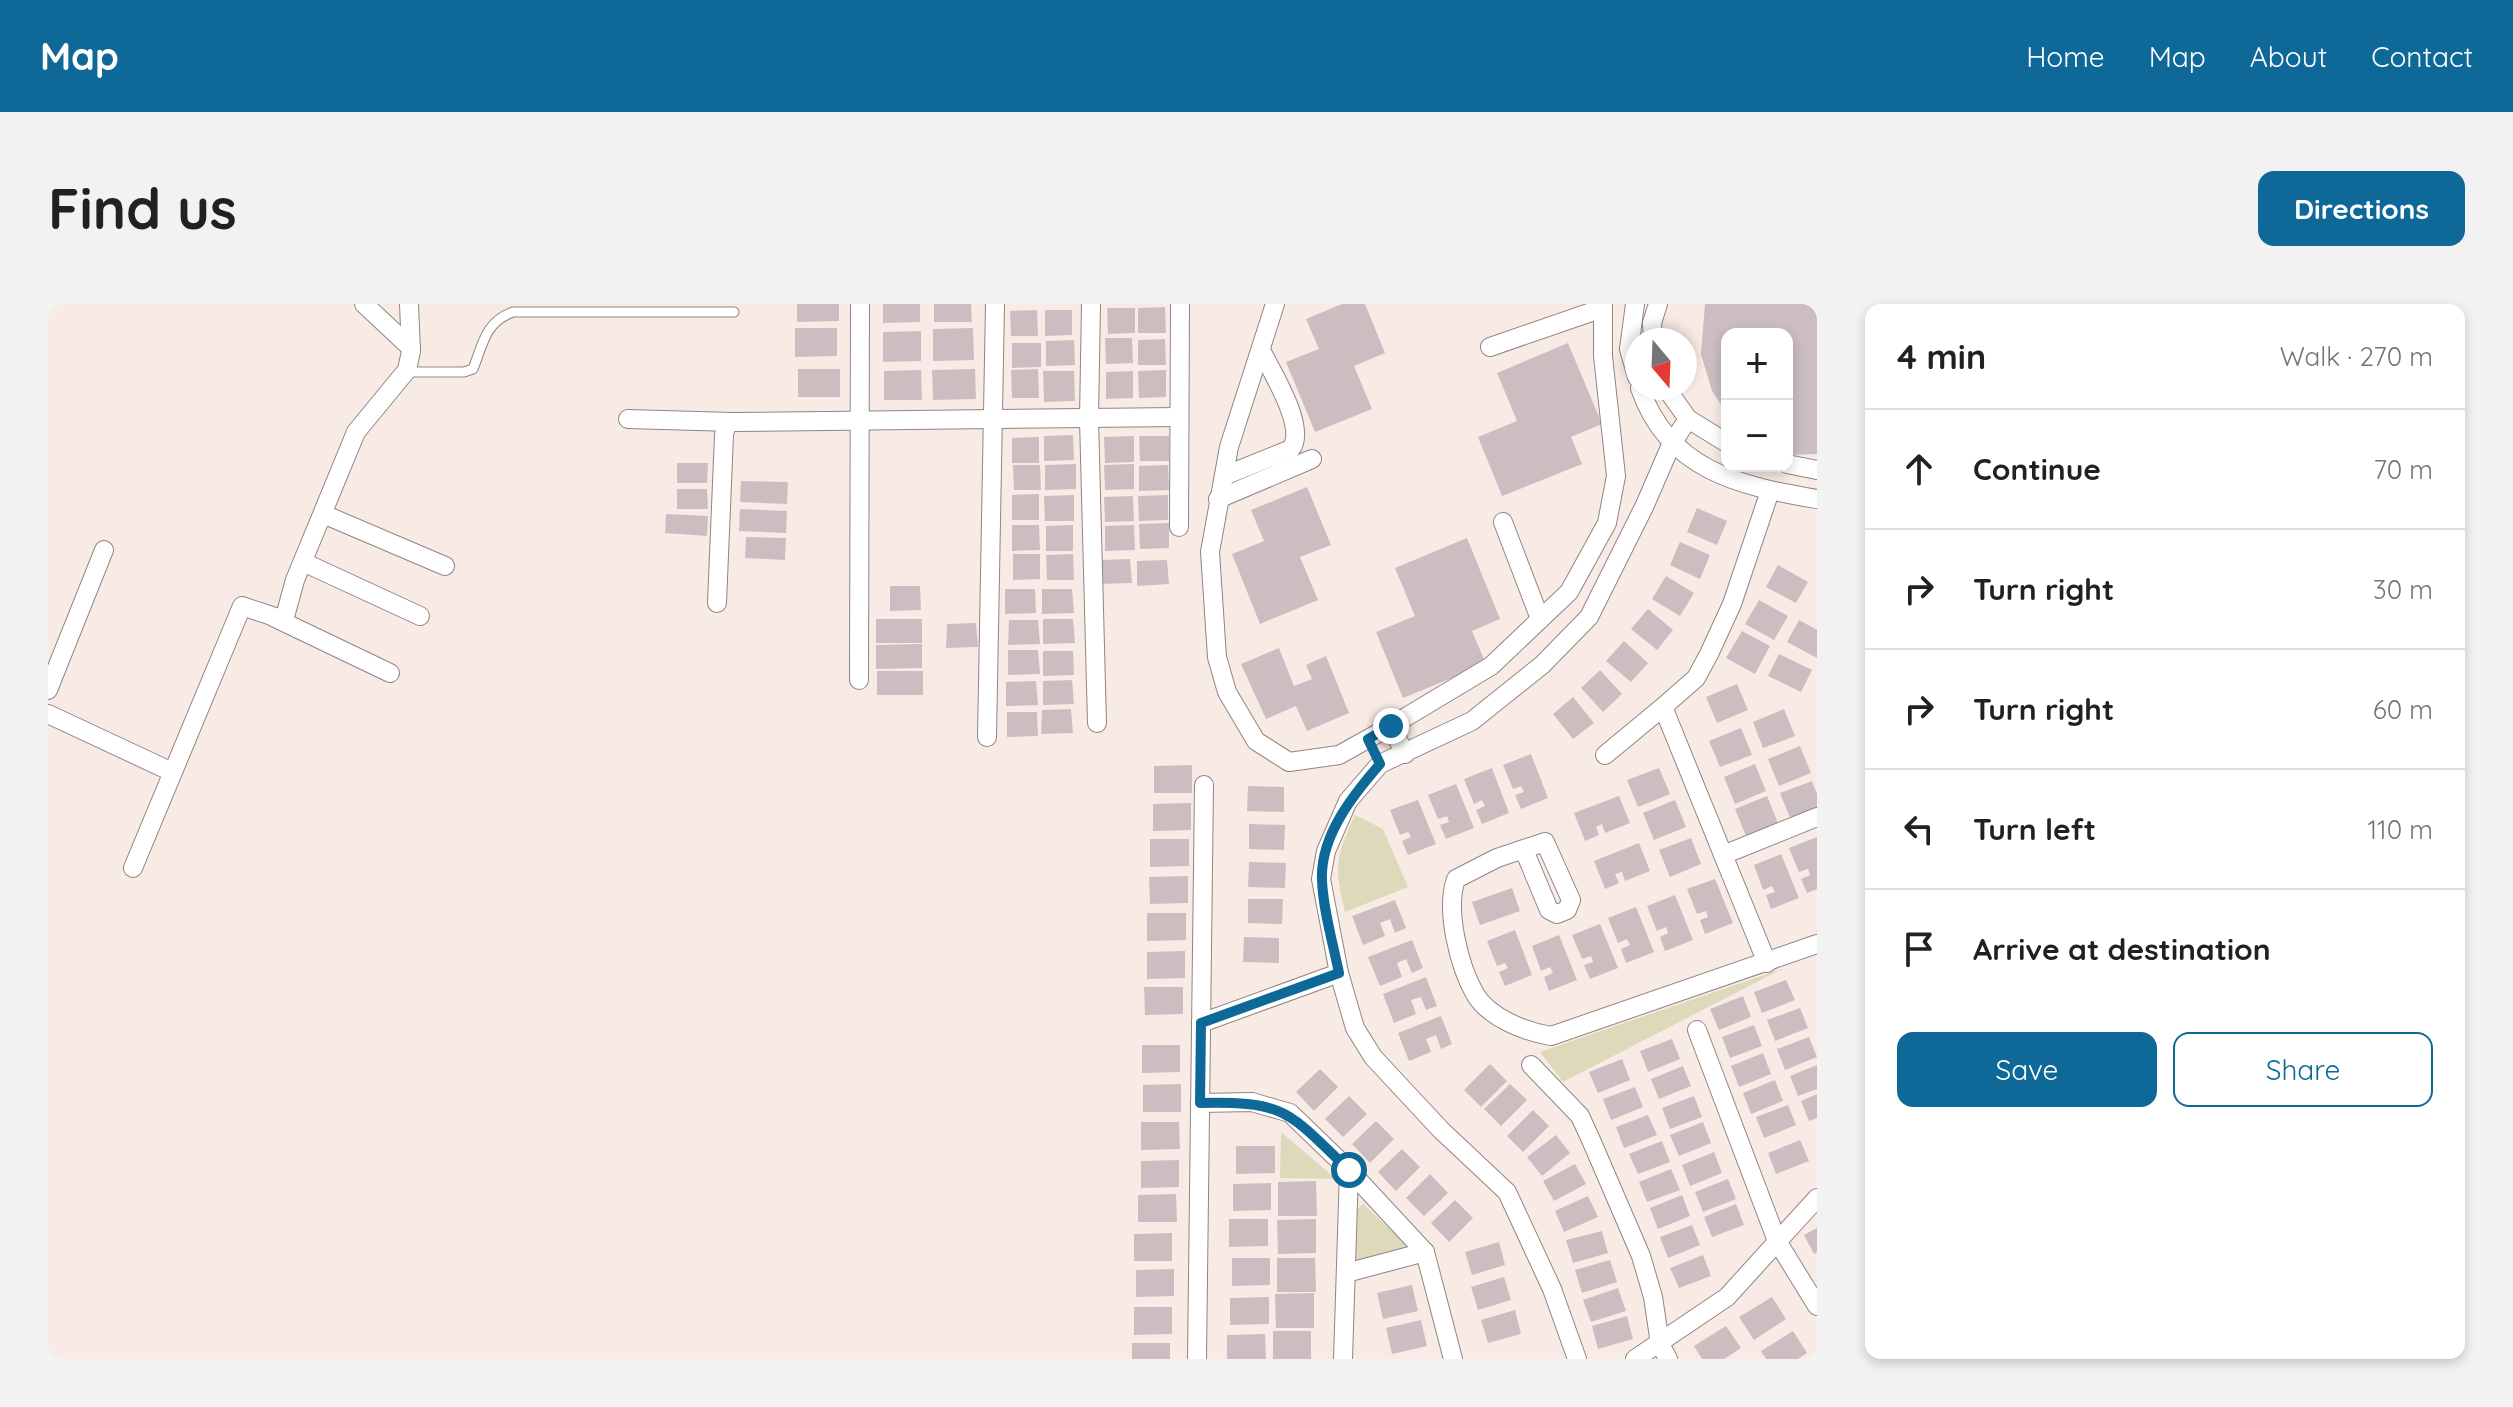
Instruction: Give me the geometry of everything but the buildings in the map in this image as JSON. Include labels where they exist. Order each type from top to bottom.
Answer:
[{"type":"street","points":[[364,304],[411,348]]},
{"type":"street","points":[[133,868],[170,771],[242,606],[284,620],[303,562],[356,432],[405,372],[411,348],[409,304]]},
{"type":"street","points":[[859,680],[860,304]]},
{"type":"street","points":[[987,737],[995,304]]},
{"type":"street","points":[[1091,304],[1089,419],[1097,723]]},
{"type":"street","points":[[1179,527],[1180,304]]},
{"type":"street","points":[[1275,304],[1229,447],[1210,552],[1217,657],[1227,692],[1256,741],[1289,762],[1339,755],[1491,666],[1569,592],[1607,523],[1616,476],[1603,356],[1603,306],[1490,347]]},
{"type":"street","points":[[1632,328],[1635,304]]},
{"type":"street","points":[[1652,328],[1658,304]]},
{"type":"street","points":[[1224,476],[1291,449],[1296,443],[1295,424],[1262,352]]},
{"type":"street","points":[[1645,400],[1654,423],[1671,445],[1739,483],[1817,499]]},
{"type":"street","points":[[1675,400],[1688,419],[1721,439]]},
{"type":"street","points":[[628,419],[732,422],[1179,417]]},
{"type":"street","points":[[1577,1359],[1552,1289],[1507,1192],[1441,1130],[1373,1057],[1355,1028],[1339,973],[1321,879],[1326,851],[1348,801],[1380,764],[1472,721],[1542,665],[1589,617],[1639,520],[1671,445],[1688,419]]},
{"type":"street","points":[[717,603],[724,435],[726,426],[732,422]]},
{"type":"street","points":[[1218,499],[1312,459]]},
{"type":"street","points":[[1793,465],[1817,470]]},
{"type":"street","points":[[1605,755],[1696,678],[1732,604],[1770,491]]},
{"type":"street","points":[[323,514],[445,566]]},
{"type":"street","points":[[1503,522],[1540,619]]},
{"type":"street","points":[[49,685],[104,550]]},
{"type":"street","points":[[303,562],[420,616]]},
{"type":"street","points":[[271,616],[390,673]]},
{"type":"street","points":[[1663,707],[1767,963]]},
{"type":"street","points":[[48,714],[170,771]]},
{"type":"street","points":[[1391,726],[1405,754]]},
{"type":"street","points":[[1368,739],[1380,764]]},
{"type":"street","points":[[1197,1359],[1204,785]]},
{"type":"street","points":[[1723,855],[1817,817]]},
{"type":"street","points":[[1524,850],[1497,858],[1456,879],[1450,896],[1449,915],[1476,996],[1528,1032],[1551,1036],[1817,944]]},
{"type":"street","points":[[1201,1023],[1339,973]]},
{"type":"street","points":[[1697,1030],[1777,1241],[1817,1306]]},
{"type":"street","points":[[1531,1065],[1580,1116],[1641,1256],[1664,1351]]},
{"type":"street","points":[[1200,1103],[1252,1102],[1290,1113],[1349,1170],[1425,1252],[1453,1359]]},
{"type":"street","points":[[1343,1359],[1349,1170]]},
{"type":"street","points":[[1635,1359],[1664,1351],[1727,1297],[1817,1198]]},
{"type":"street","points":[[1346,1273],[1425,1252]]},
{"type":"lane","points":[[405,372],[464,372],[473,369],[489,328],[500,317],[513,312],[734,312]]},
{"type":"shaded area","points":[[1355,815],[1383,829],[1408,887],[1345,912],[1338,863]]},
{"type":"shaded area","points":[[1784,968],[1563,1082],[1540,1052]]},
{"type":"shaded area","points":[[1281,1132],[1336,1179],[1280,1178]]},
{"type":"shaded area","points":[[1363,1204],[1407,1245],[1409,1252],[1359,1264],[1354,1260],[1357,1209]]},
{"type":"route","points":[[1349,1170],[1290,1113],[1252,1102],[1200,1103],[1201,1023],[1339,973],[1321,879],[1326,851],[1348,801],[1380,764],[1368,739],[1391,726]]}]
